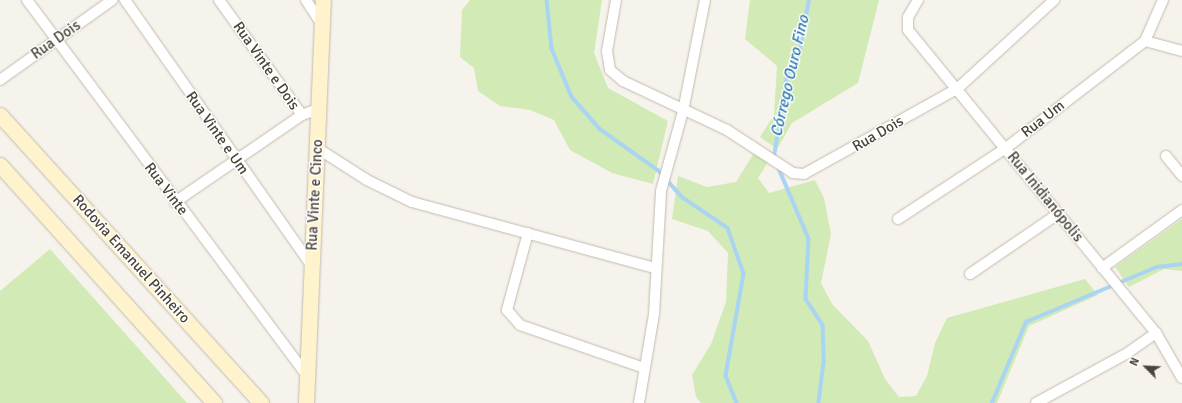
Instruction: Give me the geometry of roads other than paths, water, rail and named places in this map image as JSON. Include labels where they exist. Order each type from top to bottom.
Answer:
[{"type":"main road","name":"Rua Vinte e Cinco","points":[[306,389],[320,108],[323,0]]},
{"type":"main road","name":"Rodovia Emanuel Pinheiro","points":[[0,115],[261,403]]},
{"type":"main road","points":[[0,164],[214,403]]},
{"type":"main road","points":[[294,403],[306,389]]},
{"type":"street","name":"Rua Vinte","points":[[27,0],[175,202],[306,389]]},
{"type":"street","name":"Rua Dois","points":[[0,80],[112,0]]},
{"type":"street","name":"Rua Vinte e Um","points":[[125,0],[236,162],[311,265]]},
{"type":"street","name":"Rua Vinte e Dois","points":[[219,0],[302,115],[320,108]]},
{"type":"street","points":[[306,0],[322,25]]},
{"type":"street","name":"Rua Dois","points":[[616,0],[607,51],[610,70],[623,81],[683,111],[727,130],[793,173],[814,170],[957,89],[1054,0]]},
{"type":"street","points":[[638,403],[654,314],[655,268],[661,191],[683,111],[705,0]]},
{"type":"street","name":"Rua Inidianópolis","points":[[918,0],[908,17],[908,30],[1156,333],[1182,378]]},
{"type":"street","points":[[1163,0],[1145,41],[1182,51]]},
{"type":"street","name":"Rua Um","points":[[898,219],[1006,148],[1145,41]]},
{"type":"street","points":[[175,202],[236,162],[302,115]]},
{"type":"street","points":[[317,148],[367,180],[412,202],[493,226],[528,233],[655,268]]},
{"type":"street","points":[[1166,156],[1182,176]]},
{"type":"street","points":[[1102,268],[1182,210]]},
{"type":"street","points":[[970,274],[1058,214]]},
{"type":"street","points":[[528,233],[507,310],[520,325],[644,368]]},
{"type":"street","points":[[1036,403],[1126,354],[1156,333]]},
{"type":"waterway","points":[[547,0],[552,49],[572,97],[600,129],[658,170],[682,197],[728,228],[744,274],[726,376],[737,403]]},
{"type":"waterway","name":"Córrego Ouro Fino","points":[[774,157],[787,75],[800,49],[809,0]]},
{"type":"waterway","name":"Córrego Ouro Fino","points":[[778,166],[809,239],[806,299],[823,325],[824,362],[819,403]]},
{"type":"waterway","points":[[992,403],[1026,322],[1157,267],[1182,264]]}]
